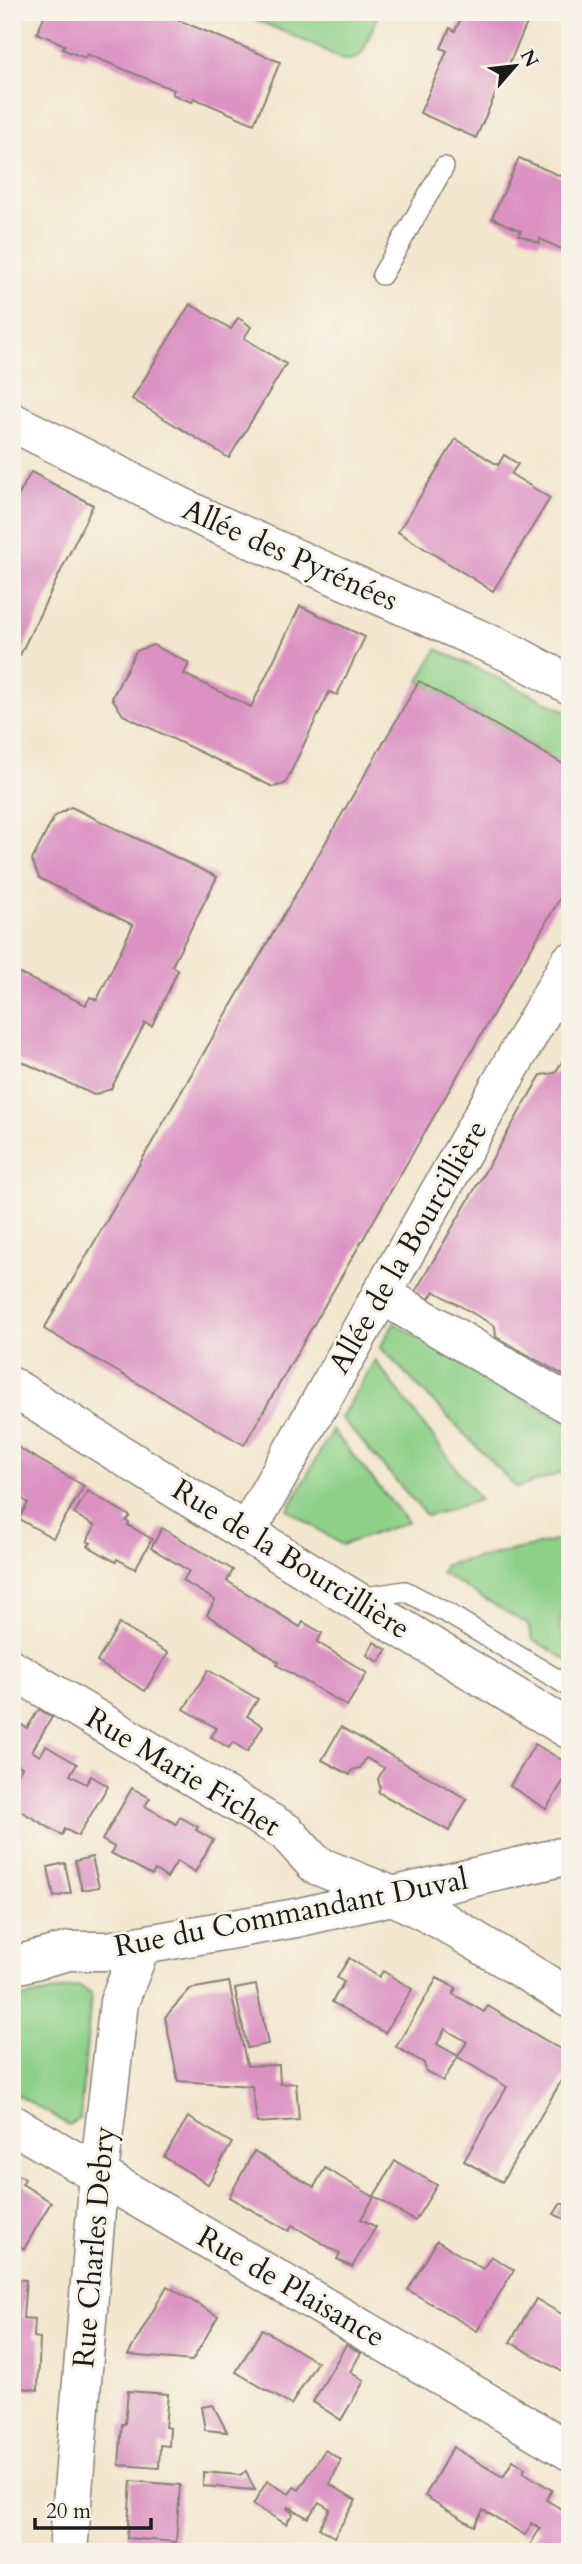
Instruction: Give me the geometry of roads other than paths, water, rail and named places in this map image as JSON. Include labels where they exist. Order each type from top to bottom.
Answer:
[{"type":"street","name":"Allée des Pyrénées","points":[[12,422],[206,519],[515,655],[570,685]]},
{"type":"street","name":"Allée de la Bourcillière","points":[[247,1531],[570,962]]},
{"type":"street","points":[[381,1294],[570,1405]]},
{"type":"street","name":"Rue de la Bourcillière","points":[[12,1387],[570,1730]]},
{"type":"street","name":"Rue Marie Fichet","points":[[12,1669],[286,1832],[316,1865],[393,1896],[441,1920],[570,1998]]},
{"type":"street","name":"Rue du Commandant Duval","points":[[12,1966],[69,1951],[108,1951],[296,1918],[570,1855]]},
{"type":"street","name":"Rue Charles Debry","points":[[68,2552],[99,2174],[119,2002],[141,1946]]},
{"type":"street","name":"Rue de Plaisance","points":[[12,2124],[570,2451]]},
{"type":"lane","points":[[382,275],[444,167]]},
{"type":"lane","points":[[353,1599],[405,1591],[447,1613],[570,1687]]}]
